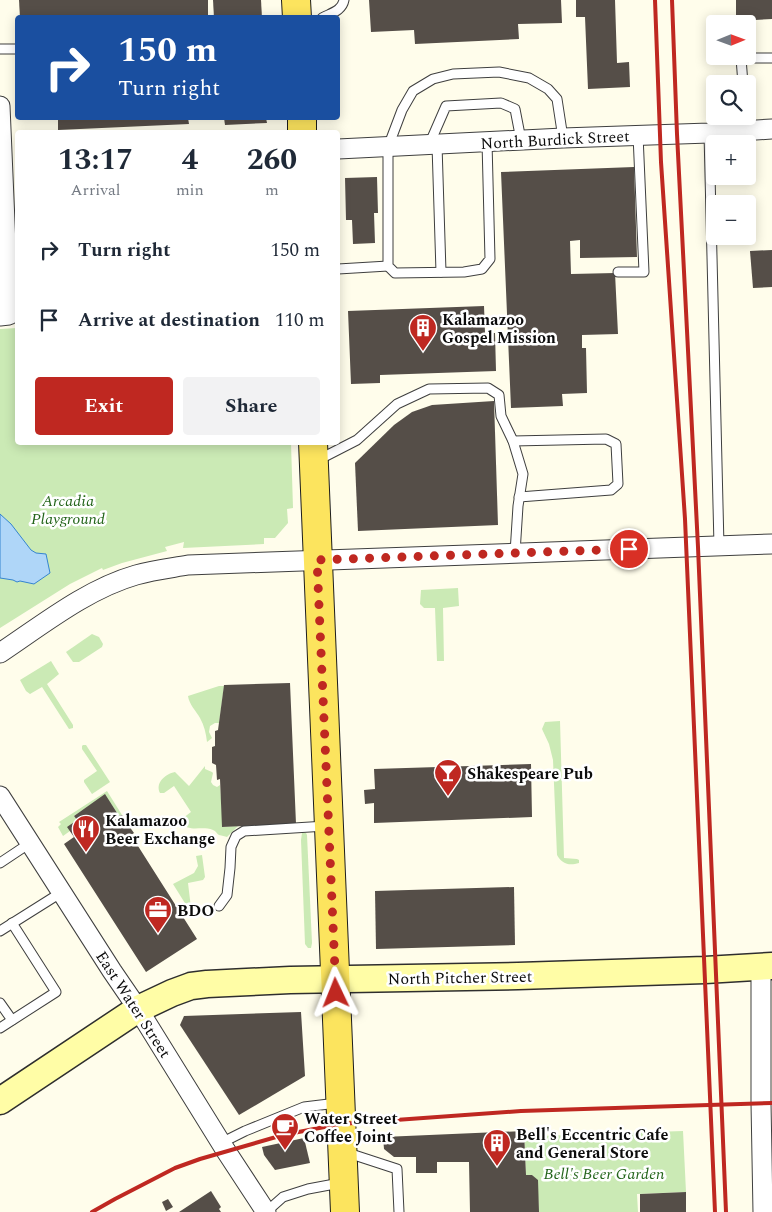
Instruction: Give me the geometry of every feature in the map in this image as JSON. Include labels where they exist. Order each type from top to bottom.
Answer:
[{"type":"main road","points":[[296,0],[297,15]]},
{"type":"main road","points":[[313,453],[345,1212]]},
{"type":"street","points":[[0,106],[10,163],[9,316]]},
{"type":"street","name":"North Burdick Street","points":[[340,149],[709,133],[738,125]]},
{"type":"street","name":"North Burdick Street","points":[[754,125],[772,129]]},
{"type":"street","points":[[0,653],[84,597],[110,584],[135,575],[188,565],[772,544]]},
{"type":"street","name":"East Water Street","points":[[3,806],[63,892],[266,1212]]},
{"type":"street","points":[[766,1211],[767,1149],[761,1103],[767,967]]},
{"type":"street","name":"North Pitcher Street","points":[[4,1096],[138,1009],[191,986],[221,983],[336,979],[518,976],[767,967]]},
{"type":"lane","points":[[328,15],[337,10],[344,0]]},
{"type":"lane","points":[[0,49],[15,48]]},
{"type":"lane","points":[[742,75],[741,58],[772,58]]},
{"type":"lane","points":[[486,142],[490,259],[482,269],[464,272],[394,273],[388,266],[388,147],[402,110],[413,91],[433,79],[453,74],[499,72],[529,78],[548,89],[557,99],[563,138]]},
{"type":"lane","points":[[441,272],[433,145],[446,106],[501,102],[514,109],[521,140]]},
{"type":"lane","points":[[709,133],[719,546]]},
{"type":"lane","points":[[618,272],[644,272],[638,135]]},
{"type":"lane","points":[[340,269],[388,266]]},
{"type":"lane","points":[[313,453],[357,440],[398,404],[429,389],[488,388],[499,395],[502,416],[513,441],[522,474],[515,553]]},
{"type":"lane","points":[[513,441],[606,439],[616,444],[618,484],[611,490],[519,497]]},
{"type":"lane","points":[[219,906],[227,896],[231,847],[236,836],[244,831],[329,826]]},
{"type":"lane","points":[[0,863],[30,843]]},
{"type":"lane","points":[[0,931],[63,892]]},
{"type":"lane","points":[[0,1028],[56,992],[12,923]]},
{"type":"lane","points":[[0,1003],[12,1020]]},
{"type":"lane","points":[[221,1143],[304,1107],[340,1103]]},
{"type":"lane","points":[[342,1151],[397,1169],[399,1212]]},
{"type":"lane","points":[[266,1212],[283,1197],[308,1189],[343,1182]]},
{"type":"green space","name":"Arcadia Playground","points":[[15,328],[15,445],[291,445],[293,508],[287,509],[288,523],[275,538],[264,538],[264,544],[183,548],[184,542],[165,547],[167,551],[103,570],[102,568],[70,584],[0,628],[0,329]]},
{"type":"green space","points":[[458,588],[459,606],[443,608],[444,661],[437,661],[435,608],[424,608],[420,604],[421,590]]},
{"type":"green space","points":[[92,634],[99,637],[103,644],[102,647],[79,662],[73,662],[66,652]]},
{"type":"green space","points":[[51,661],[59,674],[47,684],[73,725],[73,728],[69,729],[42,687],[30,694],[26,691],[20,680]]},
{"type":"green space","points":[[224,686],[219,723],[210,726],[209,732],[212,738],[207,742],[203,723],[191,705],[188,696]]},
{"type":"green space","points":[[560,721],[564,858],[579,860],[579,863],[572,864],[566,864],[557,855],[553,760],[549,744],[542,729],[545,722]]},
{"type":"green space","points":[[83,745],[86,745],[110,782],[92,794],[84,780],[97,771],[82,749]]},
{"type":"green space","points":[[205,766],[205,769],[213,773],[211,782],[213,785],[217,787],[220,785],[223,827],[238,826],[227,837],[219,835],[213,830],[191,828],[183,825],[179,821],[191,812],[174,786],[164,793],[160,793],[160,782],[168,775],[175,772],[189,786]]},
{"type":"green space","points":[[107,791],[122,815],[119,816],[105,795],[74,816],[77,820],[70,831],[63,836],[58,827],[61,824],[59,822]]},
{"type":"green space","points":[[302,833],[307,835],[311,948],[308,948],[305,944]]},
{"type":"green space","points":[[202,855],[205,877],[203,880],[188,883],[191,908],[188,908],[173,884],[194,873],[198,866],[196,856]]},
{"type":"green space","name":"Bell's Beer Garden","points":[[524,1131],[535,1132],[540,1136],[683,1131],[686,1192],[637,1194],[638,1212],[539,1212],[537,1180],[532,1175],[526,1175]]},
{"type":"water","points":[[0,514],[11,524],[31,550],[36,553],[46,554],[50,573],[34,584],[0,578]]},
{"type":"building","points":[[19,0],[208,0],[208,15],[20,15]]},
{"type":"building","points":[[213,0],[261,0],[262,15],[214,15]]},
{"type":"building","points":[[369,0],[561,0],[562,23],[518,24],[519,39],[415,44],[414,30],[371,32]]},
{"type":"building","points":[[576,0],[615,0],[617,63],[629,62],[630,87],[588,89],[585,17],[576,17]]},
{"type":"building","points":[[736,0],[772,0],[772,19],[756,20],[756,15],[736,15]]},
{"type":"building","points":[[58,120],[188,120],[189,124],[58,130]]},
{"type":"building","points":[[224,120],[266,120],[267,123],[225,125]]},
{"type":"building","points":[[634,167],[637,257],[580,258],[580,240],[570,241],[571,274],[615,273],[618,334],[582,335],[582,348],[586,348],[587,393],[562,394],[563,406],[511,408],[501,172]]},
{"type":"building","points":[[377,177],[378,213],[374,213],[375,243],[353,244],[352,220],[346,220],[345,178]]},
{"type":"building","points":[[772,250],[772,287],[753,288],[750,251]]},
{"type":"building","name":"Kalamazoo Gospel Mission","points":[[484,306],[485,333],[495,333],[496,371],[380,375],[380,383],[351,384],[348,311]]},
{"type":"building","points":[[494,401],[498,525],[358,531],[355,463],[394,425],[412,412],[432,405]]},
{"type":"building","points":[[290,683],[296,824],[222,827],[220,779],[217,780],[216,765],[212,763],[212,747],[215,746],[215,731],[218,730],[224,685]]},
{"type":"building","name":"Shakespeare Pub","points":[[531,764],[532,817],[374,823],[374,803],[365,804],[364,790],[375,789],[374,769]]},
{"type":"building","points":[[105,794],[119,816],[122,815],[126,821],[123,823],[126,828],[129,826],[134,833],[131,835],[197,939],[146,972],[64,844],[74,837],[67,827],[77,820],[74,816]]},
{"type":"building","points":[[514,887],[515,945],[376,949],[375,891]]},
{"type":"building","points":[[301,1012],[305,1076],[239,1115],[180,1025],[184,1016]]},
{"type":"building","name":"Bell's Eccentric Cafe and General Store","points":[[524,1131],[526,1175],[532,1175],[538,1180],[539,1212],[470,1212],[469,1162],[437,1162],[437,1173],[416,1173],[416,1157],[394,1157],[384,1149],[383,1137]]},
{"type":"building","name":"Water Street Coffee Joint","points":[[304,1138],[310,1163],[275,1170],[264,1155],[262,1147]]},
{"type":"building","points":[[211,1191],[221,1207],[219,1209],[221,1212],[179,1212]]},
{"type":"building","points":[[686,1192],[686,1212],[640,1212],[640,1194]]},
{"type":"building","points":[[168,1199],[173,1207],[166,1211],[162,1202]]},
{"type":"railway","points":[[655,0],[661,162],[685,519],[715,1212]]},
{"type":"railway","points":[[672,0],[698,547],[726,1212]]},
{"type":"railway","points":[[92,1212],[175,1168],[200,1159],[283,1135],[340,1124],[521,1111],[772,1103]]},
{"type":"place","name":"Kalamazoo Gospel Mission","points":[[423,352]]},
{"type":"place","name":"Shakespeare Pub","points":[[448,797]]},
{"type":"place","name":"Kalamazoo Beer Exchange","points":[[86,853]]},
{"type":"place","name":"BDO","points":[[158,934]]},
{"type":"place","name":"Water Street Coffee Joint","points":[[285,1151]]},
{"type":"place","name":"Bell's Eccentric Cafe and General Store","points":[[497,1167]]},
{"type":"route","points":[[336,993],[317,560],[629,549]]}]
